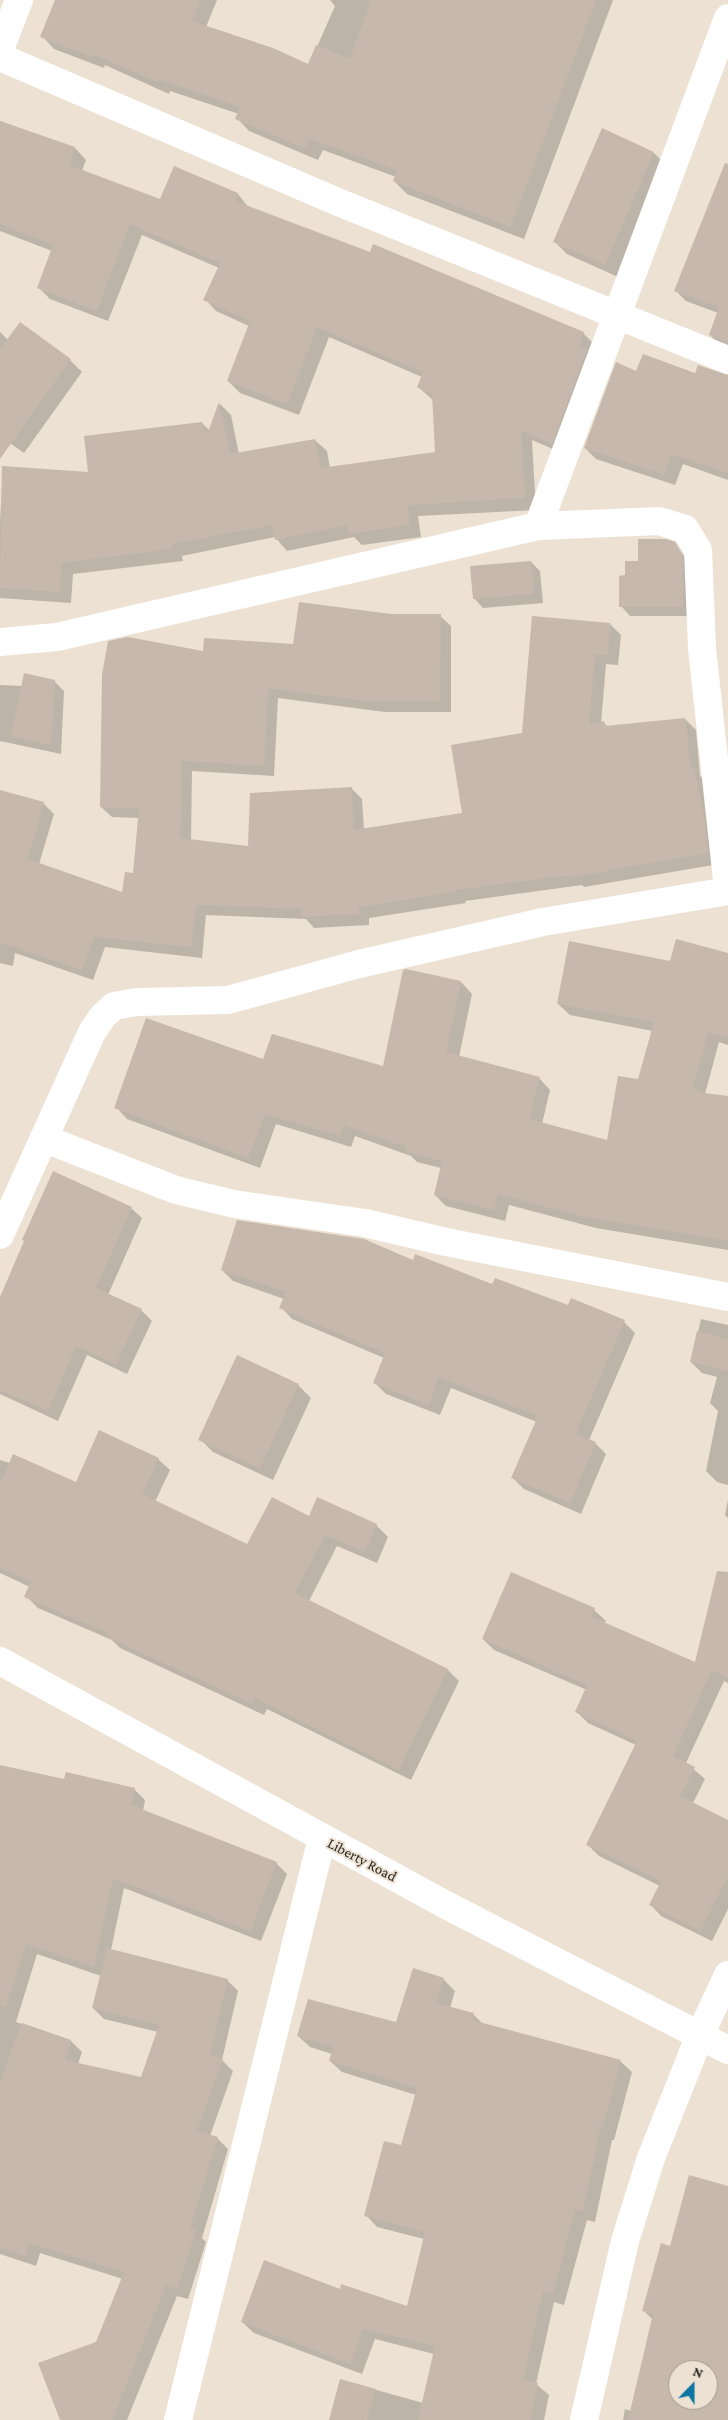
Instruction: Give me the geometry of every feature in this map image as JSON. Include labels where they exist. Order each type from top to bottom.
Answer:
[{"type":"street","points":[[0,50],[19,0]]},
{"type":"street","points":[[538,526],[728,18]]},
{"type":"street","points":[[0,57],[338,202],[728,360]]},
{"type":"street","points":[[0,642],[57,637],[538,526],[659,521],[684,529],[698,550],[702,648],[728,890],[542,922],[359,964],[228,1000],[136,1002],[114,1006],[103,1016],[92,1032],[0,1235]]},
{"type":"street","points":[[45,1139],[176,1190],[234,1204],[365,1223],[446,1242],[728,1297]]},
{"type":"street","name":"Liberty Road","points":[[0,1661],[322,1838],[728,2050]]},
{"type":"street","points":[[178,2420],[322,1838]]},
{"type":"street","points":[[584,2420],[625,2241],[651,2158],[700,2035],[728,1975]]},
{"type":"building","points":[[55,0],[200,0],[192,21],[273,48],[308,64],[316,45],[350,59],[371,0],[596,0],[511,227],[393,181],[397,170],[310,139],[306,149],[235,119],[240,107],[158,79],[157,82],[93,54],[92,57],[40,37]]},
{"type":"building","points":[[0,121],[75,147],[69,165],[160,199],[174,166],[238,193],[235,201],[370,252],[373,244],[584,332],[579,346],[587,349],[552,444],[521,430],[525,498],[407,505],[410,525],[349,534],[348,525],[275,540],[272,525],[171,544],[172,549],[61,563],[60,592],[0,588],[2,466],[88,472],[84,436],[202,422],[207,435],[219,402],[230,454],[315,439],[321,468],[435,452],[432,394],[417,387],[423,372],[317,327],[287,404],[227,381],[250,321],[203,300],[220,263],[130,224],[97,311],[37,288],[53,245],[0,224]]},
{"type":"building","points":[[602,128],[654,152],[605,265],[553,242]]},
{"type":"building","points":[[725,163],[728,164],[728,343],[709,335],[719,307],[674,291]]},
{"type":"building","points":[[20,322],[71,359],[0,459],[0,349]]},
{"type":"building","points":[[643,354],[695,373],[698,365],[728,375],[728,473],[672,454],[664,475],[584,448],[616,362],[636,371]]},
{"type":"building","points":[[638,539],[666,539],[675,542],[683,555],[683,607],[619,607],[619,576],[625,575],[625,561],[638,561]]},
{"type":"building","points":[[531,561],[534,594],[473,599],[470,566]]},
{"type":"building","points":[[299,602],[391,614],[441,614],[440,702],[373,702],[268,688],[264,766],[182,761],[180,838],[248,846],[250,793],[352,787],[354,830],[462,813],[451,745],[522,733],[532,616],[610,623],[608,655],[595,654],[589,725],[604,721],[605,726],[685,718],[691,769],[694,768],[705,822],[708,853],[572,877],[571,875],[455,890],[455,892],[359,907],[359,914],[302,917],[302,909],[196,905],[191,947],[94,937],[82,970],[0,942],[0,790],[44,802],[28,859],[122,892],[125,872],[133,873],[139,808],[100,807],[102,675],[108,641],[128,637],[203,651],[204,638],[293,644]]},
{"type":"building","points":[[24,673],[55,680],[51,745],[11,736]]},
{"type":"building","points":[[676,939],[728,953],[728,1038],[708,1032],[693,1088],[697,1089],[697,1092],[728,1096],[728,1241],[584,1217],[498,1194],[494,1210],[434,1195],[442,1161],[405,1151],[406,1147],[343,1125],[340,1136],[265,1114],[248,1158],[114,1108],[146,1018],[263,1059],[272,1034],[383,1066],[403,970],[406,969],[461,981],[446,1052],[540,1077],[529,1119],[607,1140],[618,1076],[638,1079],[654,1022],[557,1004],[569,941],[670,961]]},
{"type":"building","points":[[53,1171],[132,1207],[96,1288],[142,1309],[116,1364],[76,1346],[48,1411],[0,1390],[0,1297],[24,1241],[22,1240]]},
{"type":"building","points":[[237,1220],[364,1239],[413,1260],[415,1254],[492,1284],[495,1278],[568,1305],[571,1298],[625,1320],[576,1433],[596,1442],[570,1503],[511,1478],[538,1416],[439,1377],[429,1405],[373,1383],[385,1353],[279,1308],[286,1292],[221,1270]]},
{"type":"building","points":[[697,1331],[728,1339],[728,1371],[690,1362]]},
{"type":"building","points":[[237,1355],[299,1384],[260,1468],[198,1440]]},
{"type":"building","points":[[99,1430],[159,1458],[142,1494],[247,1544],[272,1497],[309,1516],[317,1497],[377,1524],[365,1552],[325,1535],[295,1593],[448,1669],[399,1770],[255,1698],[252,1704],[106,1636],[108,1633],[24,1597],[31,1581],[0,1568],[0,1484],[13,1454],[76,1482]]},
{"type":"building","points":[[717,1571],[728,1572],[728,1678],[712,1670],[673,1756],[695,1767],[680,1796],[728,1820],[728,1876],[700,1931],[649,1905],[661,1881],[586,1845],[637,1741],[575,1712],[587,1685],[482,1639],[511,1572],[595,1608],[592,1617],[695,1662]]},
{"type":"building","points":[[0,1765],[64,1779],[66,1772],[135,1788],[131,1805],[277,1862],[250,1931],[113,1878],[94,1967],[26,1944],[6,2007],[0,2006]]},
{"type":"building","points":[[107,1948],[228,1979],[210,2054],[223,2059],[197,2131],[218,2137],[190,2228],[196,2230],[177,2289],[166,2285],[112,2420],[60,2420],[38,2363],[96,2342],[124,2272],[30,2243],[25,2256],[0,2248],[0,2081],[22,2023],[71,2040],[65,2060],[141,2077],[159,2025],[92,2008]]},
{"type":"building","points":[[413,1968],[444,1978],[436,2003],[474,2013],[472,2020],[621,2060],[602,2129],[600,2129],[583,2211],[575,2209],[553,2294],[543,2291],[523,2379],[538,2383],[530,2420],[418,2420],[435,2346],[363,2329],[351,2364],[241,2322],[264,2260],[340,2289],[341,2284],[407,2306],[425,2232],[364,2216],[384,2141],[401,2145],[417,2088],[329,2061],[333,2047],[297,2036],[308,1999],[396,2022]]},
{"type":"building","points":[[689,2175],[728,2186],[728,2420],[628,2420],[653,2314],[642,2311],[661,2243],[670,2246]]},
{"type":"building","points":[[340,2379],[376,2389],[367,2420],[329,2420]]}]
